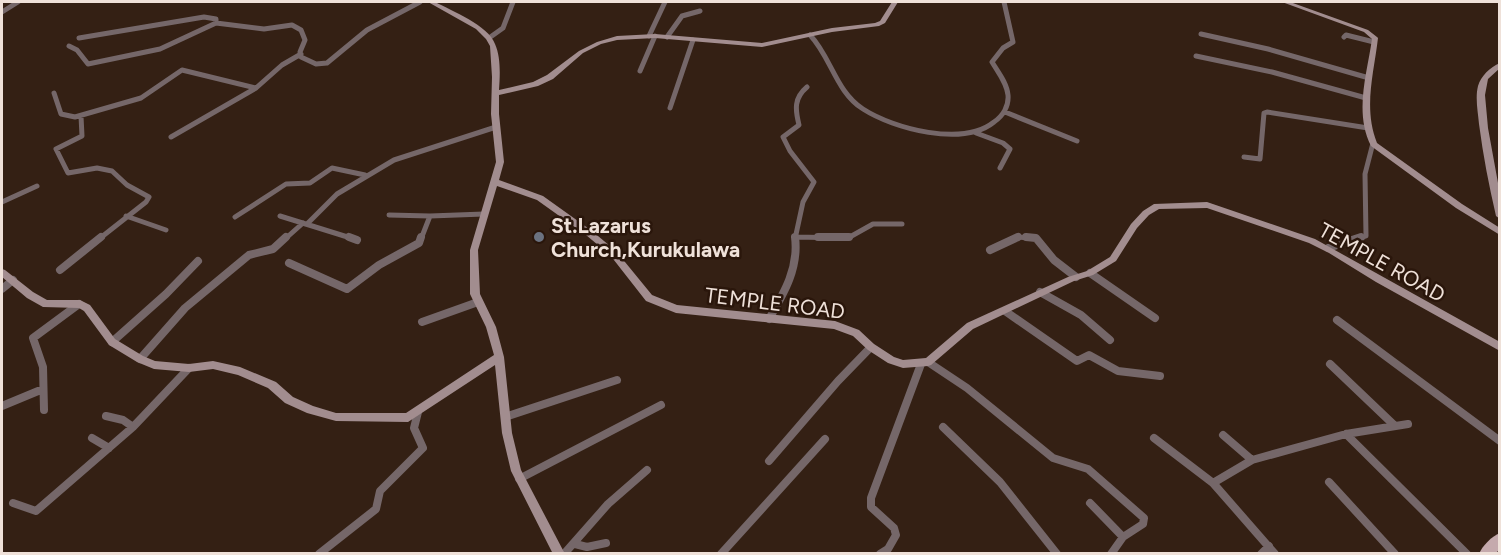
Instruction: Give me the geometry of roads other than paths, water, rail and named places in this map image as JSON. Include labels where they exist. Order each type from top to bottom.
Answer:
[{"type":"main road","points":[[1485,554],[1500,539]]},
{"type":"street","points":[[2,12],[18,2]]},
{"type":"street","points":[[301,54],[316,64],[327,63],[367,30],[420,2]]},
{"type":"street","points":[[431,2],[472,23],[489,38],[495,62],[496,127],[500,151],[495,182],[484,214],[474,260],[475,294],[491,327],[499,357],[507,433],[519,479],[559,554]]},
{"type":"street","points":[[489,38],[502,28],[513,2]]},
{"type":"street","points":[[640,71],[665,2]]},
{"type":"street","points":[[496,93],[516,90],[550,77],[581,52],[598,43],[617,38],[652,36],[762,45],[832,30],[877,26],[883,22],[895,2]]},
{"type":"street","points":[[810,35],[823,50],[838,82],[860,107],[916,131],[982,131],[995,123],[1005,112],[1008,91],[992,62],[1004,48],[1013,42],[1004,2]]},
{"type":"street","points":[[1285,2],[1366,30],[1375,38],[1366,98],[1368,128],[1373,143],[1459,207],[1500,232]]},
{"type":"street","points":[[667,37],[682,16],[700,11]]},
{"type":"street","points":[[79,38],[204,17],[216,19],[216,23]]},
{"type":"street","points":[[69,46],[76,50],[88,64],[151,52],[172,45],[216,23],[264,29],[292,25],[301,30],[305,40],[301,54],[282,65],[256,88],[171,136]]},
{"type":"street","points":[[1201,34],[1268,49],[1368,78]]},
{"type":"street","points":[[1344,37],[1346,35],[1374,42]]},
{"type":"street","points":[[670,108],[693,40]]},
{"type":"street","points":[[1196,56],[1272,72],[1366,98]]},
{"type":"street","points":[[1500,64],[1487,75],[1481,88],[1488,157],[1500,216]]},
{"type":"street","points":[[54,93],[59,113],[64,117],[81,116],[141,98],[182,70],[256,88]]},
{"type":"street","points":[[769,319],[789,284],[797,252],[795,237],[803,202],[814,182],[790,151],[783,137],[799,125],[794,108],[795,100],[807,87]]},
{"type":"street","points":[[1244,157],[1260,159],[1264,113],[1267,111],[1368,128]]},
{"type":"street","points":[[1005,112],[1077,141]]},
{"type":"street","points":[[60,270],[146,202],[148,197],[128,185],[112,171],[97,168],[68,172],[56,149],[80,139],[82,136],[81,116]]},
{"type":"street","points":[[140,359],[185,308],[249,255],[273,249],[337,194],[365,176],[414,152],[496,127]]},
{"type":"street","points":[[975,132],[1002,143],[1010,149],[1000,168]]},
{"type":"street","points":[[1328,248],[1366,236],[1363,213],[1367,152],[1373,143]]},
{"type":"street","points":[[235,217],[286,184],[310,183],[332,168],[365,176]]},
{"type":"street","name":"TEMPLE ROAD","points":[[495,182],[540,198],[589,233],[613,253],[650,298],[676,309],[836,325],[856,333],[871,347],[891,360],[903,364],[925,363],[970,326],[1040,292],[1090,273],[1113,259],[1146,213],[1157,206],[1172,204],[1207,205],[1328,248],[1378,280],[1500,347]]},
{"type":"street","points":[[2,202],[37,186]]},
{"type":"street","points":[[389,215],[484,214]]},
{"type":"street","points":[[126,216],[166,230]]},
{"type":"street","points":[[280,216],[357,240]]},
{"type":"street","points":[[289,263],[346,289],[379,265],[419,243],[430,216]]},
{"type":"street","points":[[795,237],[849,238],[873,224],[902,224]]},
{"type":"street","points":[[990,250],[1019,237],[1036,238],[1054,260],[1076,277]]},
{"type":"street","points":[[112,342],[166,294],[198,261]]},
{"type":"street","points":[[2,272],[45,304],[80,304],[87,308],[112,342],[140,359],[154,365],[189,368],[213,365],[240,371],[272,385],[289,400],[311,410],[336,417],[408,418],[499,357]]},
{"type":"street","points":[[1090,273],[1155,318]]},
{"type":"street","points":[[2,289],[13,280]]},
{"type":"street","points":[[1040,292],[1081,315],[1110,340]]},
{"type":"street","points":[[422,322],[478,302]]},
{"type":"street","points":[[44,410],[45,372],[40,352],[33,343],[33,338],[53,321],[80,304]]},
{"type":"street","points":[[1005,311],[1077,361],[1089,355],[1118,371],[1160,376]]},
{"type":"street","points":[[1337,320],[1500,441]]},
{"type":"street","points":[[769,461],[838,381],[871,347]]},
{"type":"street","points":[[879,554],[888,549],[896,535],[894,528],[872,507],[871,498],[925,363],[967,388],[1053,458],[1088,469],[1144,518],[1143,524],[1123,537],[1111,554]]},
{"type":"street","points":[[1330,364],[1395,426]]},
{"type":"street","points":[[13,503],[36,510],[133,427],[189,368]]},
{"type":"street","points":[[505,417],[617,380]]},
{"type":"street","points":[[2,406],[43,389]]},
{"type":"street","points":[[519,479],[661,405]]},
{"type":"street","points":[[320,554],[376,509],[380,491],[423,448],[414,428],[418,412]]},
{"type":"street","points":[[106,416],[123,420],[133,427]]},
{"type":"street","points":[[1213,483],[1252,460],[1346,434],[1408,424]]},
{"type":"street","points":[[943,427],[1000,482],[1057,554]]},
{"type":"street","points":[[1346,434],[1467,554]]},
{"type":"street","points":[[1224,435],[1252,460]]},
{"type":"street","points":[[92,438],[109,448]]},
{"type":"street","points":[[1154,438],[1213,483],[1272,550],[1261,554]]},
{"type":"street","points":[[721,554],[825,439]]},
{"type":"street","points":[[564,554],[608,504],[647,470]]},
{"type":"street","points":[[1329,482],[1395,554]]},
{"type":"street","points":[[1090,503],[1123,537]]},
{"type":"street","points":[[575,544],[587,547],[606,543]]},
{"type":"place","name":"St.Lazarus Church,Kurukulawa","points":[[539,237]]}]
